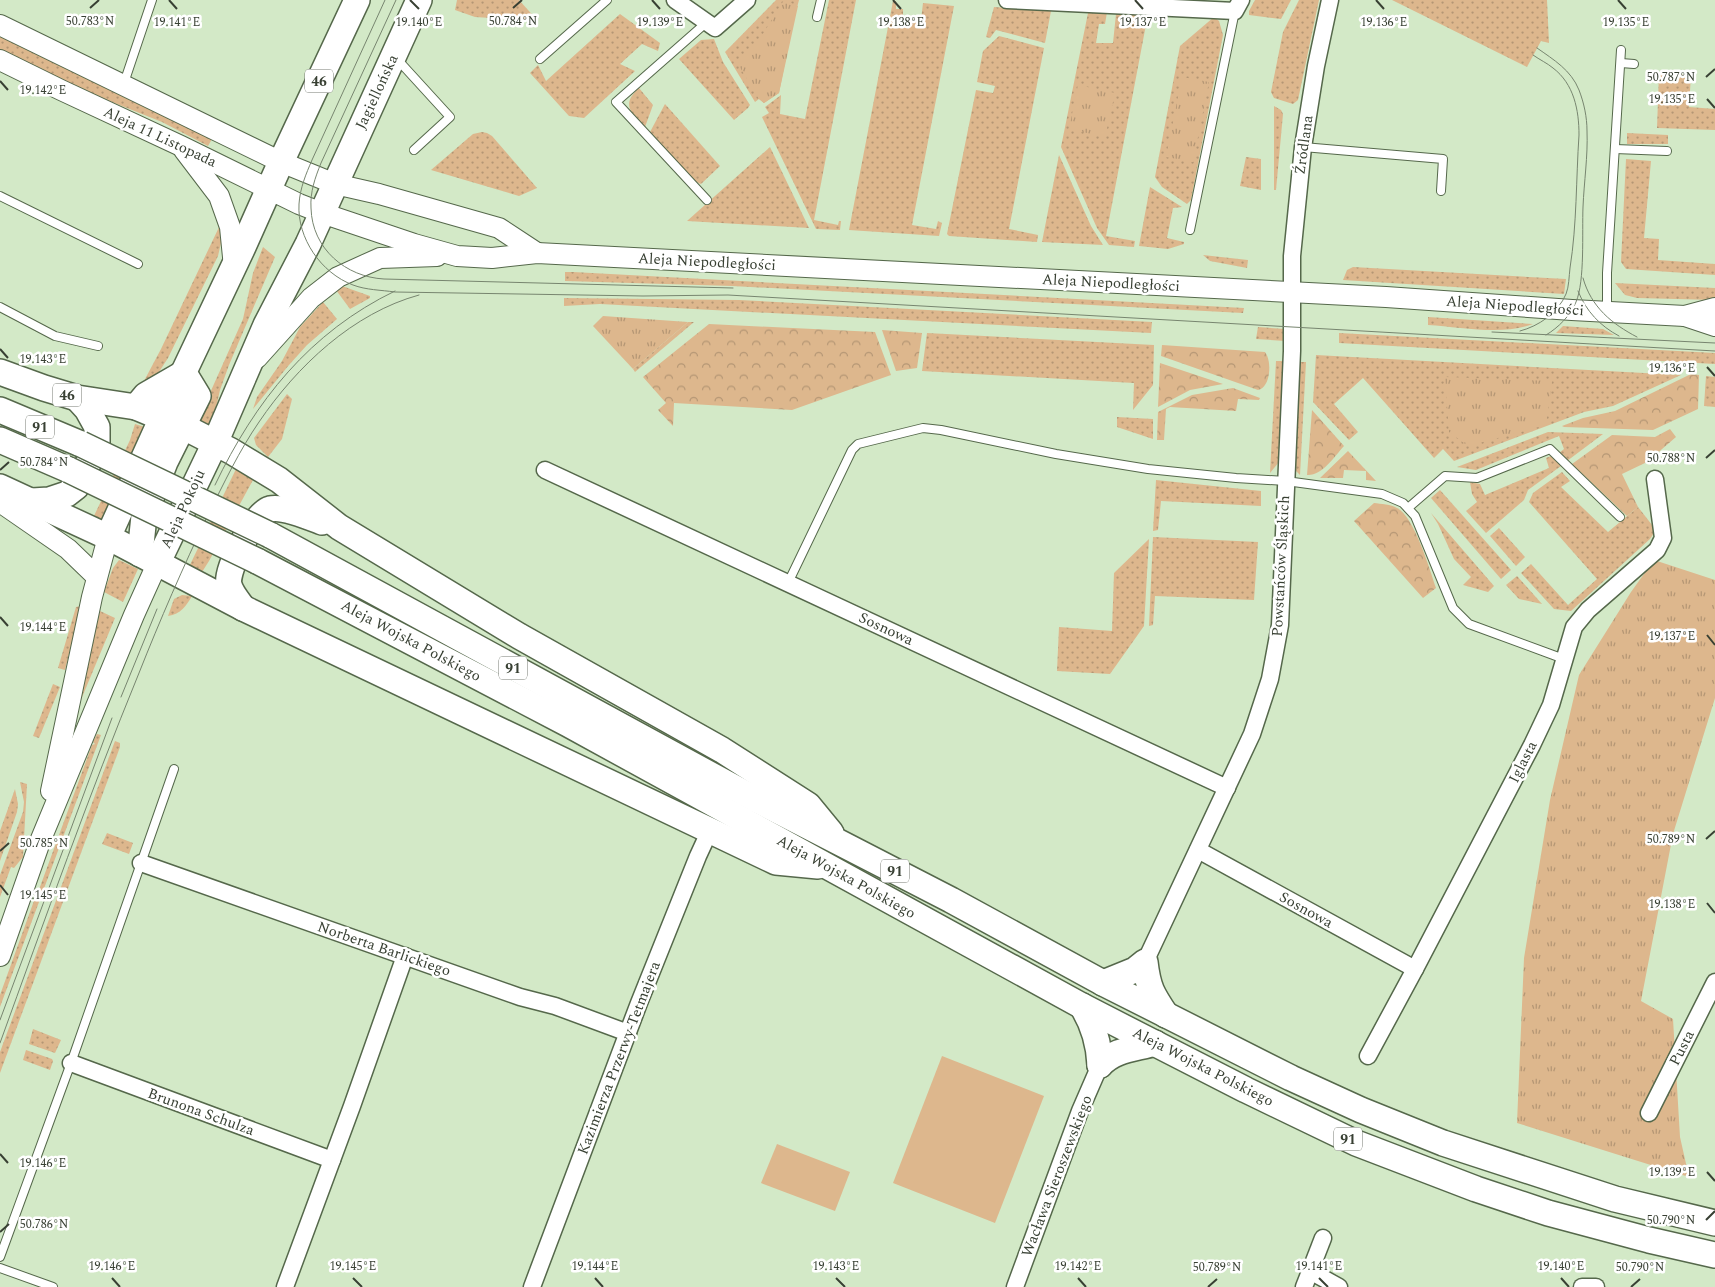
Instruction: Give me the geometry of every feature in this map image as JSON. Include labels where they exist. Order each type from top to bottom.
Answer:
[{"type":"main road","name":"46","points":[[269,190],[357,0]]},
{"type":"main road","name":"Jagiellońska","points":[[334,184],[419,0]]},
{"type":"main road","name":"Aleja Pokoju","points":[[149,559],[215,443],[266,325],[301,258],[334,184]]},
{"type":"main road","name":"Aleja Pokoju","points":[[108,538],[173,423],[184,374],[269,190]]},
{"type":"main road","name":"46","points":[[0,372],[77,398],[136,407]]},
{"type":"main road","points":[[184,374],[146,395],[136,407],[215,443],[279,480],[339,527],[519,636],[730,755],[808,805],[839,843]]},
{"type":"main road","points":[[32,502],[49,500],[67,494],[76,487],[97,446],[98,427],[77,398]]},
{"type":"main road","name":"Aleja Wojska Polskiego","points":[[0,410],[81,444],[270,535],[740,791],[951,900],[1166,1016],[1300,1082],[1443,1143],[1615,1199],[1715,1223]]},
{"type":"main road","points":[[149,559],[144,516],[166,462],[173,423]]},
{"type":"main road","name":"Aleja Wojska Polskiego","points":[[0,440],[69,470],[257,560],[568,724],[1082,1006],[1246,1090],[1356,1143],[1476,1189],[1548,1213],[1649,1240],[1715,1255]]},
{"type":"main road","points":[[0,487],[108,538],[243,608],[776,862],[826,866]]},
{"type":"main road","points":[[243,608],[233,593],[228,578],[248,533],[262,512],[273,508],[284,509],[339,527]]},
{"type":"main road","points":[[1104,983],[1135,970],[1145,962]]},
{"type":"main road","points":[[1145,962],[1148,983],[1152,994],[1166,1016]]},
{"type":"main road","points":[[1082,1006],[1091,1020],[1096,1035],[1100,1065]]},
{"type":"main road","points":[[1100,1065],[1106,1058],[1120,1051],[1156,1043]]},
{"type":"street","points":[[675,0],[715,28],[747,0]]},
{"type":"street","points":[[1007,0],[1238,5]]},
{"type":"street","name":"Źródlana","points":[[1292,292],[1292,256],[1302,147],[1330,0]]},
{"type":"street","name":"Aleja 11 Listopada","points":[[0,26],[281,162]]},
{"type":"street","name":"Aleja 11 Listopada","points":[[0,60],[269,190],[322,213]]},
{"type":"street","points":[[181,146],[219,196],[230,227],[234,267]]},
{"type":"street","points":[[281,162],[334,184],[379,194],[499,228],[536,253]]},
{"type":"street","name":"Aleja Niepodległości","points":[[322,213],[414,244],[457,256],[492,258],[536,253],[1292,292],[1686,316],[1715,326]]},
{"type":"street","points":[[248,368],[311,298],[327,285],[350,271],[380,258],[457,256]]},
{"type":"street","name":"Powstańców Śląskich","points":[[1145,962],[1252,734],[1270,679],[1280,625],[1292,351],[1292,292]]},
{"type":"street","name":"Aleja Niepodległości","points":[[1686,316],[1715,308]]},
{"type":"street","name":"Sosnowa","points":[[545,470],[1226,788]]},
{"type":"street","name":"Iglasta","points":[[1368,1056],[1532,745],[1551,705],[1574,627],[1588,610],[1657,550],[1663,538],[1655,479]]},
{"type":"street","points":[[0,502],[68,549],[97,577]]},
{"type":"street","name":"Aleja Pokoju","points":[[41,839],[97,577],[108,538]]},
{"type":"street","name":"Aleja Pokoju","points":[[0,956],[41,839],[134,615],[149,559]]},
{"type":"street","name":"Kazimierza Przerwy-Tetmajera","points":[[532,1287],[628,1033],[710,830]]},
{"type":"street","name":"Sosnowa","points":[[1198,850],[1415,969]]},
{"type":"street","name":"Norberta Barlickiego","points":[[141,863],[520,997],[555,1006],[628,1033]]},
{"type":"street","points":[[284,1287],[332,1160],[404,956]]},
{"type":"street","name":"Pusta","points":[[1649,1114],[1715,982]]},
{"type":"street","name":"Brunona Schulza","points":[[71,1064],[332,1160]]},
{"type":"street","name":"Wacława Sieroszewskiego","points":[[1015,1287],[1080,1111],[1100,1065]]},
{"type":"street","points":[[1304,1287],[1323,1238]]},
{"type":"street","points":[[1310,1271],[1339,1287]]},
{"type":"street","points":[[1582,1287],[1596,1287]]},
{"type":"lane","points":[[123,85],[152,0]]},
{"type":"lane","points":[[540,59],[607,0]]},
{"type":"lane","points":[[817,17],[821,0]]},
{"type":"lane","points":[[1190,230],[1238,5]]},
{"type":"lane","points":[[707,22],[616,102],[707,200]]},
{"type":"lane","points":[[1607,312],[1622,50]]},
{"type":"lane","points":[[394,55],[450,117],[414,150]]},
{"type":"lane","points":[[1621,64],[1634,64]]},
{"type":"lane","points":[[1302,147],[1443,159],[1441,190]]},
{"type":"lane","points":[[1615,149],[1668,152]]},
{"type":"lane","points":[[0,196],[138,264]]},
{"type":"lane","points":[[0,307],[55,336],[98,346]]},
{"type":"lane","points":[[788,583],[852,450],[858,444],[923,428],[1056,454],[1148,469],[1236,478],[1286,480],[1382,494],[1403,503],[1415,516],[1453,608],[1461,618],[1468,624],[1564,659]]},
{"type":"lane","points":[[1408,508],[1445,476],[1476,478],[1550,449],[1620,517]]},
{"type":"lane","points":[[0,1257],[71,1064],[174,769]]},
{"type":"lane","points":[[0,1268],[53,1287]]},
{"type":"green space","points":[[457,0],[519,0],[538,21],[475,17],[455,10]]},
{"type":"green space","points":[[776,0],[799,0],[779,93],[764,103],[759,99],[755,102],[725,52]]},
{"type":"green space","points":[[784,0],[798,6],[779,93],[764,103],[759,99],[738,64],[758,42]]},
{"type":"green space","points":[[829,0],[856,0],[814,220],[838,225],[839,221],[841,221],[840,230],[816,229],[762,117],[769,113],[765,107],[781,95],[780,114],[805,119]]},
{"type":"green space","points":[[1255,0],[1291,0],[1281,19],[1249,15]]},
{"type":"green space","points":[[1299,0],[1319,0],[1298,100],[1293,104],[1274,98],[1271,92],[1283,32]]},
{"type":"green space","points":[[1392,0],[1547,0],[1549,43],[1541,41],[1527,67]]},
{"type":"green space","points":[[893,1],[896,1],[896,9],[903,9],[903,19],[921,20],[923,3],[954,6],[912,225],[936,229],[938,221],[942,223],[939,236],[849,230]]},
{"type":"green space","points":[[994,7],[1051,11],[1045,43],[996,30],[990,38],[986,37]]},
{"type":"green space","points":[[1107,12],[1105,24],[1099,24],[1096,43],[1113,43],[1116,14],[1148,14],[1106,236],[1135,241],[1134,247],[1109,245],[1097,228],[1061,147],[1088,13]]},
{"type":"green space","points":[[620,14],[660,43],[658,51],[642,44],[620,64],[635,71],[584,118],[569,116],[530,73],[538,65],[546,81]]},
{"type":"green space","points":[[1214,17],[1219,21],[1223,35],[1191,200],[1187,204],[1162,187],[1155,177],[1180,46]]},
{"type":"green space","points":[[0,35],[212,139],[208,146],[162,122],[67,84],[0,51]]},
{"type":"green space","points":[[999,36],[1044,48],[1009,229],[1038,235],[1037,242],[949,236],[947,234],[976,90],[993,93],[995,86],[977,82],[983,51]]},
{"type":"green space","points":[[714,39],[723,62],[750,105],[734,120],[679,59],[701,40]]},
{"type":"green space","points":[[1659,73],[1691,75],[1689,107],[1715,109],[1715,130],[1657,128]]},
{"type":"green space","points":[[1182,77],[1209,82],[1193,162],[1166,157]]},
{"type":"green space","points":[[1078,85],[1115,93],[1105,137],[1069,129]]},
{"type":"green space","points":[[639,88],[653,105],[645,127],[632,113],[629,104],[633,94]]},
{"type":"green space","points":[[665,104],[720,166],[701,184],[694,181],[650,132]]},
{"type":"green space","points":[[1274,106],[1281,110],[1283,114],[1276,190],[1274,190]]},
{"type":"green space","points":[[482,132],[492,136],[537,188],[519,196],[431,170],[473,134]]},
{"type":"green space","points":[[1627,133],[1668,135],[1668,144],[1627,144]]},
{"type":"green space","points":[[770,147],[809,228],[687,221]]},
{"type":"green space","points":[[1059,155],[1091,226],[1103,245],[1042,242]]},
{"type":"green space","points":[[1246,157],[1261,159],[1261,190],[1240,186]]},
{"type":"green space","points":[[1626,159],[1651,161],[1644,238],[1659,239],[1658,260],[1715,264],[1715,275],[1626,269],[1621,262]]},
{"type":"green space","points":[[1150,187],[1182,207],[1173,208],[1167,238],[1184,242],[1184,244],[1168,249],[1139,246]]},
{"type":"green space","points":[[221,223],[223,234],[218,256],[168,358],[157,375],[145,386],[144,381]]},
{"type":"green space","points":[[263,247],[275,257],[229,365],[220,390],[213,421],[209,426],[197,422],[243,319],[253,273]]},
{"type":"green space","points":[[1203,255],[1248,260],[1247,268],[1210,261]]},
{"type":"green space","points":[[1353,267],[1566,279],[1564,294],[1343,280],[1347,270]]},
{"type":"green space","points":[[565,272],[1244,308],[1243,313],[732,286],[565,281]]},
{"type":"green space","points":[[1615,283],[1715,288],[1715,300],[1637,298],[1625,295]]},
{"type":"green space","points":[[342,286],[370,296],[370,298],[350,309],[336,290]]},
{"type":"green space","points":[[564,298],[739,300],[1152,322],[1151,333],[600,304],[564,306]]},
{"type":"green space","points":[[323,302],[337,319],[307,345],[253,409],[257,397],[282,361],[300,327]]},
{"type":"green space","points":[[603,316],[688,322],[633,369],[593,326]]},
{"type":"green space","points":[[1428,317],[1533,324],[1508,330],[1481,330],[1428,325]]},
{"type":"green space","points":[[688,322],[694,322],[635,372],[633,369]]},
{"type":"green space","points":[[709,324],[875,332],[891,375],[792,410],[674,403],[673,426],[658,410],[666,403],[643,377]]},
{"type":"green space","points":[[1563,326],[1603,329],[1614,335],[1556,333]]},
{"type":"green space","points":[[1258,327],[1285,329],[1285,341],[1256,339]]},
{"type":"green space","points":[[882,330],[922,333],[917,368],[896,371]]},
{"type":"green space","points":[[927,333],[1154,345],[1153,385],[1133,410],[1134,383],[922,371]]},
{"type":"green space","points":[[1339,333],[1715,353],[1715,364],[1339,343]]},
{"type":"green space","points":[[1162,345],[1265,352],[1269,361],[1268,379],[1266,384],[1258,390],[1161,356]]},
{"type":"green space","points":[[1316,355],[1681,375],[1613,406],[1584,412],[1454,461],[1443,449],[1434,458],[1363,378],[1334,404],[1358,432],[1349,440],[1313,402]]},
{"type":"green space","points":[[1276,361],[1284,361],[1279,462],[1270,473]]},
{"type":"green space","points":[[1299,362],[1306,362],[1300,475],[1295,467]]},
{"type":"green space","points":[[1160,363],[1223,384],[1190,390],[1158,407]]},
{"type":"green space","points":[[1691,374],[1699,375],[1698,409],[1653,430],[1562,426],[1583,418],[1615,411]]},
{"type":"green space","points":[[1706,376],[1715,377],[1715,407],[1704,406]]},
{"type":"green space","points":[[1445,377],[1552,381],[1546,425],[1468,446],[1449,432]]},
{"type":"green space","points":[[1233,388],[1260,398],[1259,400],[1238,399],[1236,411],[1170,407],[1166,409],[1164,440],[1157,440],[1158,412],[1192,395]]},
{"type":"green space","points":[[287,394],[292,399],[282,439],[268,457],[256,445],[254,438]]},
{"type":"green space","points":[[1312,410],[1344,446],[1323,469],[1307,475]]},
{"type":"green space","points":[[1117,417],[1153,419],[1153,439],[1117,427]]},
{"type":"green space","points":[[135,424],[148,428],[106,524],[93,518],[130,440]]},
{"type":"green space","points":[[1670,429],[1676,437],[1647,462],[1622,474],[1638,507],[1627,516],[1572,464],[1612,435],[1655,437]]},
{"type":"green space","points":[[1548,432],[1603,434],[1567,461],[1559,453],[1564,449],[1559,436],[1476,470],[1457,467]]},
{"type":"green space","points":[[1348,451],[1376,481],[1366,480],[1366,471],[1344,470],[1343,478],[1320,478]]},
{"type":"green space","points":[[1551,456],[1561,466],[1528,490],[1524,500],[1486,533],[1466,511],[1477,502],[1472,494],[1470,482],[1480,484],[1485,495],[1549,468],[1546,458]]},
{"type":"green space","points":[[236,469],[253,480],[209,561],[202,572],[195,573],[188,569]]},
{"type":"green space","points":[[1562,472],[1570,481],[1561,487],[1608,532],[1638,507],[1656,530],[1650,539],[1571,611],[1554,609],[1521,573],[1531,564],[1568,605],[1597,579],[1529,502],[1533,493]]},
{"type":"green space","points":[[1156,480],[1261,491],[1261,506],[1161,501],[1158,530],[1153,531]]},
{"type":"green space","points":[[1440,490],[1511,570],[1501,579],[1431,498]]},
{"type":"green space","points":[[1374,503],[1397,508],[1409,521],[1415,532],[1426,557],[1436,588],[1423,598],[1354,521]]},
{"type":"green space","points":[[1431,513],[1494,586],[1488,592],[1463,585],[1471,577],[1454,559]]},
{"type":"green space","points":[[1499,528],[1525,557],[1516,566],[1490,536]]},
{"type":"green space","points":[[1153,537],[1258,542],[1254,600],[1155,596],[1153,625],[1149,626]]},
{"type":"green space","points":[[1149,539],[1144,626],[1110,674],[1057,671],[1059,627],[1112,631],[1114,573]]},
{"type":"green space","points":[[119,560],[138,569],[123,602],[104,592],[113,568]]},
{"type":"green space","points":[[1654,560],[1715,580],[1715,698],[1673,834],[1641,1001],[1673,1019],[1680,1137],[1689,1177],[1517,1123],[1524,958],[1550,800],[1579,675],[1631,592]]},
{"type":"green space","points":[[1517,576],[1542,604],[1519,599],[1506,585]]},
{"type":"green space","points":[[182,595],[192,596],[180,611],[168,616],[174,599]]},
{"type":"green space","points":[[81,606],[65,670],[58,668],[76,607]]},
{"type":"green space","points":[[100,611],[115,618],[78,707],[75,707]]},
{"type":"green space","points":[[53,684],[60,687],[39,738],[33,736]]},
{"type":"green space","points":[[97,734],[101,735],[0,1007],[0,995],[35,898],[38,899],[37,895],[92,745],[95,744],[93,742]]},
{"type":"green space","points":[[115,741],[120,743],[120,747],[0,1073],[0,1052]]},
{"type":"green space","points":[[20,782],[27,784],[23,857],[14,868],[11,867],[0,897],[0,875],[23,812],[24,802]]},
{"type":"green space","points":[[15,789],[18,804],[17,812],[0,861],[0,831]]},
{"type":"green space","points":[[107,833],[133,843],[129,854],[102,844]]},
{"type":"green space","points":[[33,1029],[61,1040],[55,1053],[29,1044]]},
{"type":"green space","points":[[26,1050],[52,1059],[50,1070],[23,1060]]},
{"type":"green space","points":[[942,1056],[1044,1096],[995,1223],[893,1183]]},
{"type":"green space","points":[[777,1144],[850,1172],[835,1211],[761,1183]]},
{"type":"tram line","points":[[385,0],[310,165],[302,187],[299,204],[299,217],[302,229],[313,253],[331,272],[358,287],[395,292],[643,296],[728,295],[1715,351]]},
{"type":"tram line","points":[[396,0],[321,163],[313,185],[311,196],[313,223],[317,236],[334,258],[357,273],[384,279],[733,288]]},
{"type":"tram line","points":[[1537,48],[1561,66],[1576,83],[1584,105],[1587,126],[1582,269],[1579,293],[1574,307],[1567,316],[1555,329],[1546,335]]},
{"type":"tram line","points":[[1520,331],[1534,326],[1547,318],[1563,301],[1568,285],[1576,202],[1579,135],[1578,116],[1574,98],[1560,74],[1533,55]]},
{"type":"tram line","points":[[1583,278],[1591,298],[1597,306],[1611,320],[1637,337]]},
{"type":"tram line","points":[[215,485],[248,425],[288,372],[311,348],[337,327],[395,291]]},
{"type":"tram line","points":[[1578,291],[1594,317],[1619,336]]},
{"type":"tram line","points":[[0,1043],[85,811],[147,653],[208,515],[238,456],[274,401],[328,344],[349,328],[372,315],[395,303],[419,295]]},
{"type":"tram line","points":[[1492,332],[1715,343]]},
{"type":"tram line","points":[[121,697],[157,609]]},
{"type":"tram line","points":[[0,1020],[112,718]]}]
